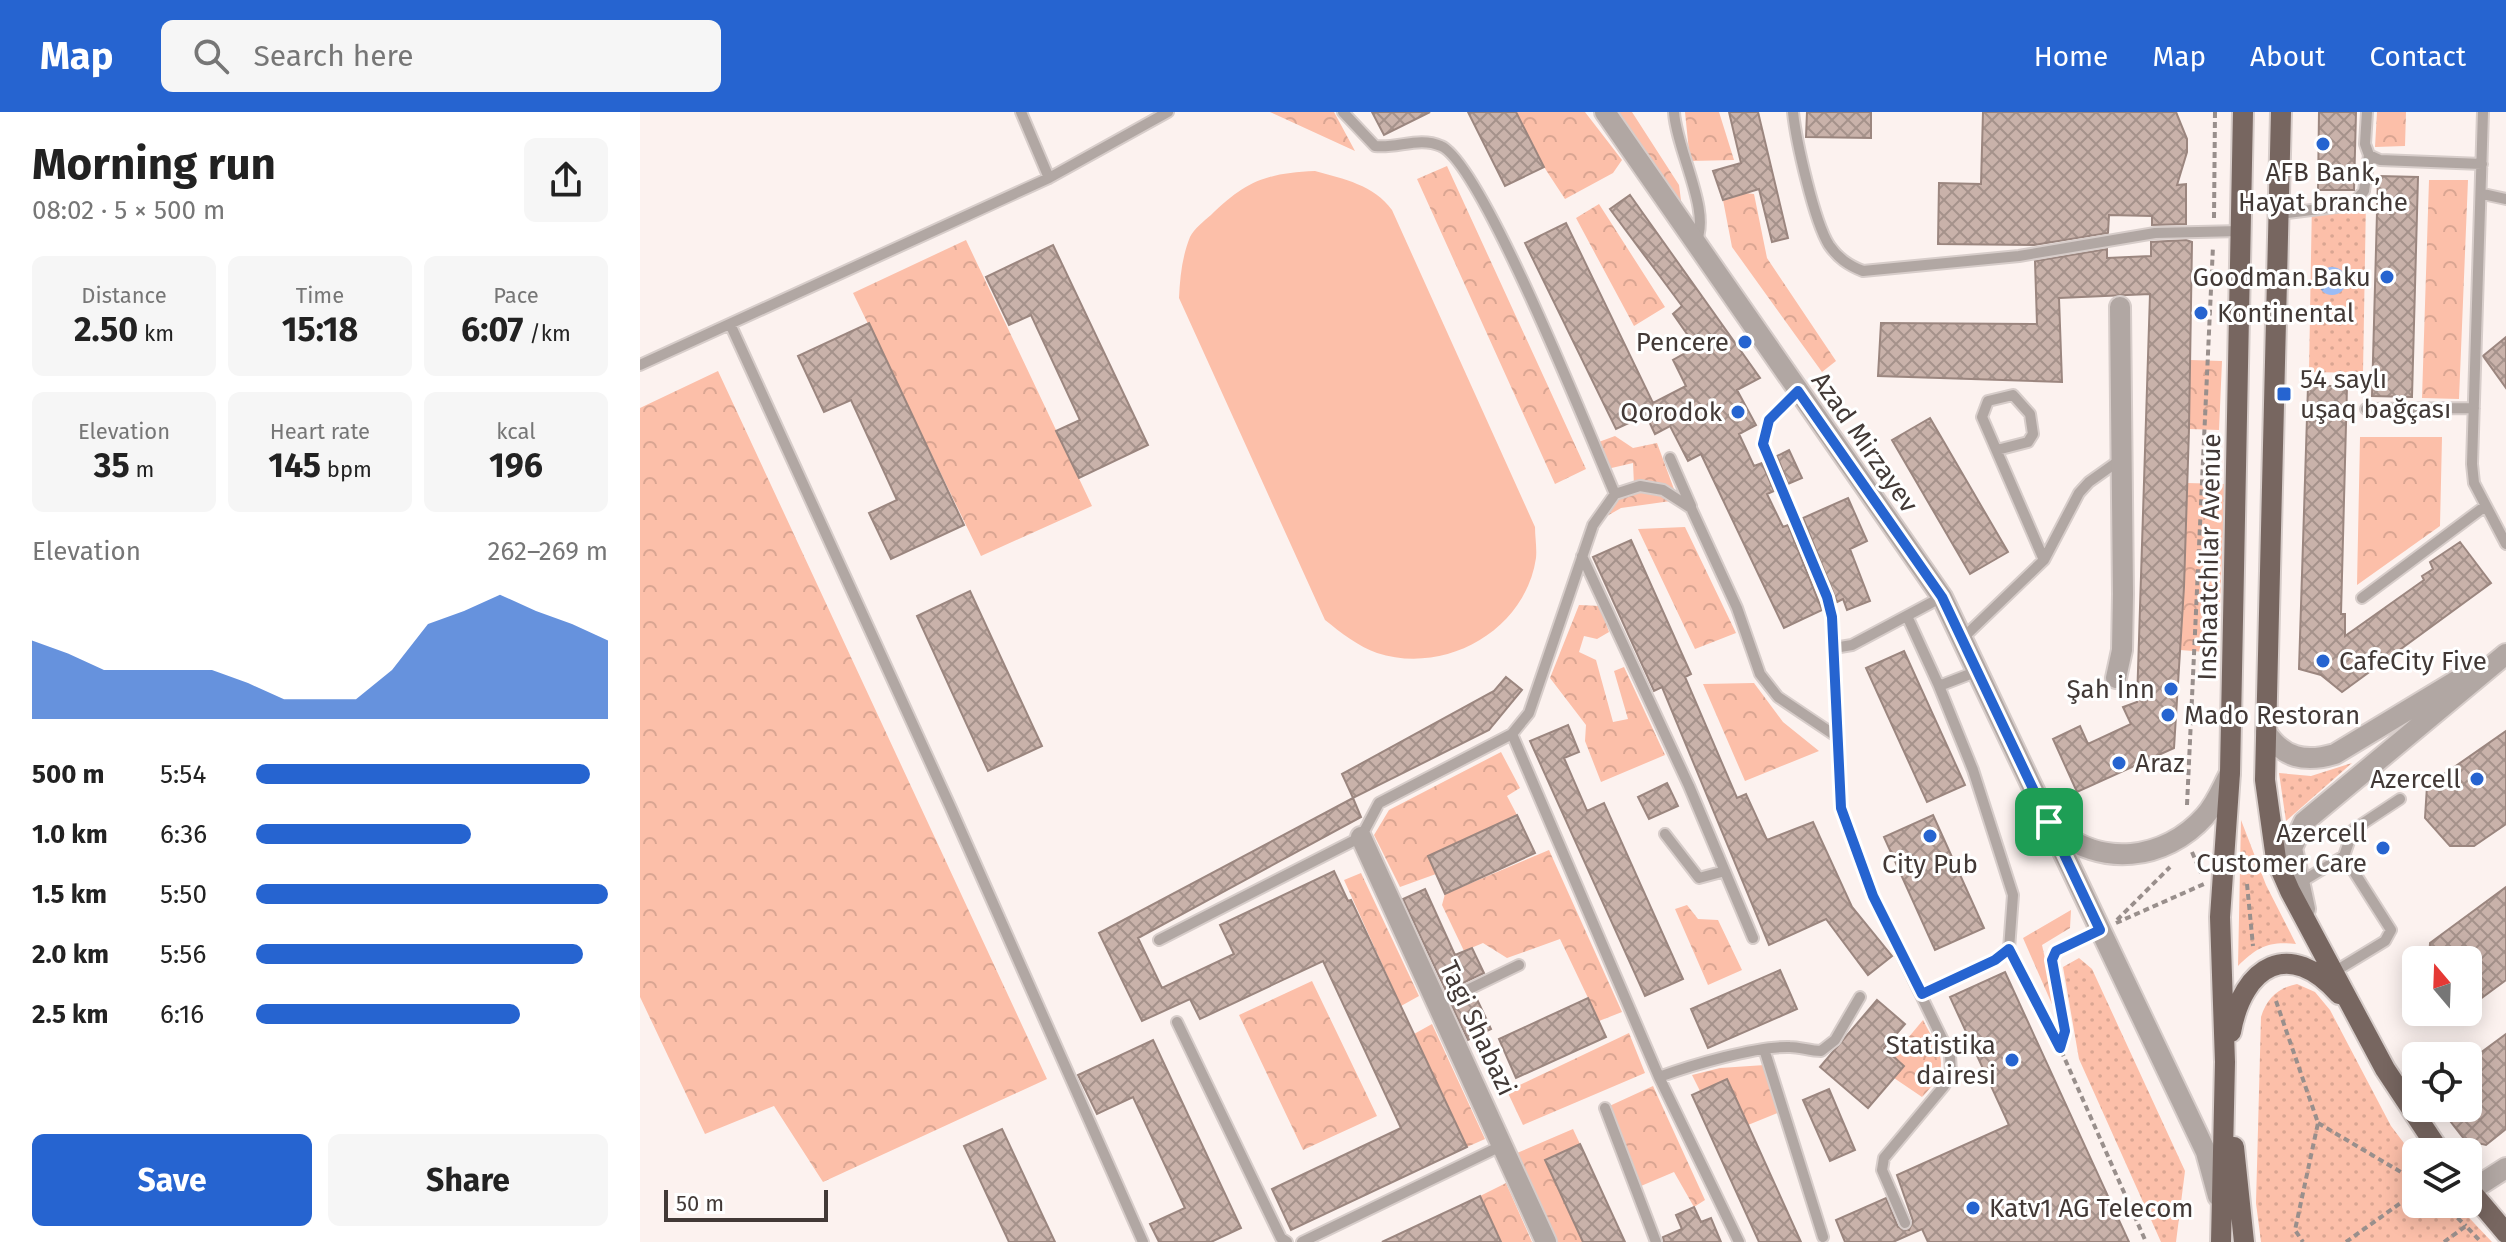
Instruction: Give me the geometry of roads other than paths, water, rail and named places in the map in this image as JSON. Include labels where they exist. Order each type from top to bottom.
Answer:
[{"type":"main road","name":"Inshaatchilar Avenue","points":[[2221,1242],[2225,1062],[2220,917],[2230,773],[2243,112]]},
{"type":"main road","points":[[2281,112],[2265,780],[2276,859],[2385,1069],[2431,1138]]},
{"type":"main road","points":[[2244,1242],[2225,1062],[2242,992],[2253,978],[2273,965],[2298,965],[2315,971],[2358,1016]]},
{"type":"main road","points":[[2482,1205],[2506,1233]]},
{"type":"street","name":"Azad Mirzayev","points":[[1605,112],[1942,597],[1964,637],[2049,822],[2106,928],[2206,1152],[2222,1212]]},
{"type":"street","points":[[2116,678],[2122,650],[2123,594],[2120,307]]},
{"type":"street","points":[[2266,732],[2276,747],[2299,758],[2316,760],[2335,754],[2506,652]]},
{"type":"street","points":[[2311,928],[2298,884],[2292,848],[2304,822],[2506,652]]},
{"type":"street","points":[[2049,822],[2081,848],[2100,855],[2142,852],[2188,831],[2214,804],[2230,773]]},
{"type":"street","name":"Tagi Shabazi","points":[[1361,837],[1546,1242]]},
{"type":"street","points":[[2482,1182],[2506,1168]]},
{"type":"lane","points":[[1021,112],[1049,178]]},
{"type":"lane","points":[[640,365],[1049,178],[1168,112]]},
{"type":"lane","points":[[1343,112],[1375,146],[1389,148],[1419,141],[1443,146],[1465,169],[1503,239],[1615,494]]},
{"type":"lane","points":[[1674,112],[1680,151],[1701,218],[1701,233],[1695,245]]},
{"type":"lane","points":[[1793,112],[1796,144],[1827,243],[1845,263],[1863,271],[2019,256],[2155,233],[2243,231]]},
{"type":"lane","points":[[2279,214],[2352,205],[2364,191],[2369,155],[2365,144],[2367,112]]},
{"type":"lane","points":[[2483,112],[2474,483],[2506,544]]},
{"type":"lane","points":[[2369,155],[2380,160],[2482,164]]},
{"type":"lane","points":[[2483,194],[2506,199]]},
{"type":"lane","points":[[731,326],[950,806],[1143,1242]]},
{"type":"lane","points":[[1798,391],[1769,420],[1763,444],[1827,597],[1834,648],[1841,808],[1873,896],[1950,1055],[1951,1073],[1884,1158],[1882,1170],[1905,1223]]},
{"type":"lane","points":[[1997,450],[2028,442],[2033,434],[2030,414],[2013,395],[1988,401],[1982,417],[2044,560]]},
{"type":"lane","points":[[2366,409],[2474,408]]},
{"type":"lane","points":[[1670,458],[1737,608],[1760,674],[1778,697],[1836,736]]},
{"type":"lane","points":[[1964,637],[2044,560],[2079,493],[2120,460]]},
{"type":"lane","points":[[1159,940],[1361,837],[1379,803],[1512,734],[1529,713],[1593,525],[1615,494],[1640,486],[1663,490],[1691,508]]},
{"type":"lane","points":[[2362,598],[2484,507]]},
{"type":"lane","points":[[1582,556],[1753,938]]},
{"type":"lane","points":[[1834,648],[1852,645],[1942,597]]},
{"type":"lane","points":[[1907,616],[1973,770],[2013,895],[2009,949],[1995,960],[1922,994]]},
{"type":"lane","points":[[1939,686],[1978,671]]},
{"type":"lane","points":[[1512,734],[1659,1077],[1739,1242]]},
{"type":"lane","points":[[2298,884],[2344,856],[2353,830],[2400,799]]},
{"type":"lane","points":[[1665,834],[1699,878],[1725,871]]},
{"type":"lane","points":[[2334,972],[2385,941],[2391,930],[2344,856]]},
{"type":"lane","points":[[1438,1004],[1519,965]]},
{"type":"lane","points":[[1659,1077],[1695,1063],[1764,1049],[1792,1047],[1821,1051],[1835,1040],[1860,997]]},
{"type":"lane","points":[[1177,1022],[1281,1238],[1287,1242]]},
{"type":"lane","points":[[1764,1049],[1823,1237]]},
{"type":"lane","points":[[1605,1108],[1656,1242]]},
{"type":"lane","points":[[1302,1242],[1503,1145]]},
{"type":"water","points":[[2332,267],[2342,271],[2346,281],[2342,291],[2332,295],[2322,291],[2318,281],[2322,271]]},
{"type":"place","name":"AFB Bank, Hayat branche","points":[[2323,144]]},
{"type":"place","name":"Goodman.Baku","points":[[2387,277]]},
{"type":"place","name":"Kontinental","points":[[2201,313]]},
{"type":"place","name":"Pencere","points":[[1745,342]]},
{"type":"place","name":"54 saylı uşaq bağçası","points":[[2284,394]]},
{"type":"place","name":"Qorodok","points":[[1738,412]]},
{"type":"place","name":"CafeCity Five","points":[[2323,661]]},
{"type":"place","name":"Şah İnn","points":[[2171,689]]},
{"type":"place","name":"Mado Restoran","points":[[2168,715]]},
{"type":"place","name":"Araz","points":[[2119,763]]},
{"type":"place","name":"Azercell","points":[[2477,779]]},
{"type":"place","name":"City Pub","points":[[1930,836]]},
{"type":"place","name":"Azercell Customer Care","points":[[2383,848]]},
{"type":"place","name":"Statistika dairesi","points":[[2012,1060]]},
{"type":"place","name":"Katv1 AG Telecom","points":[[1973,1208]]}]
